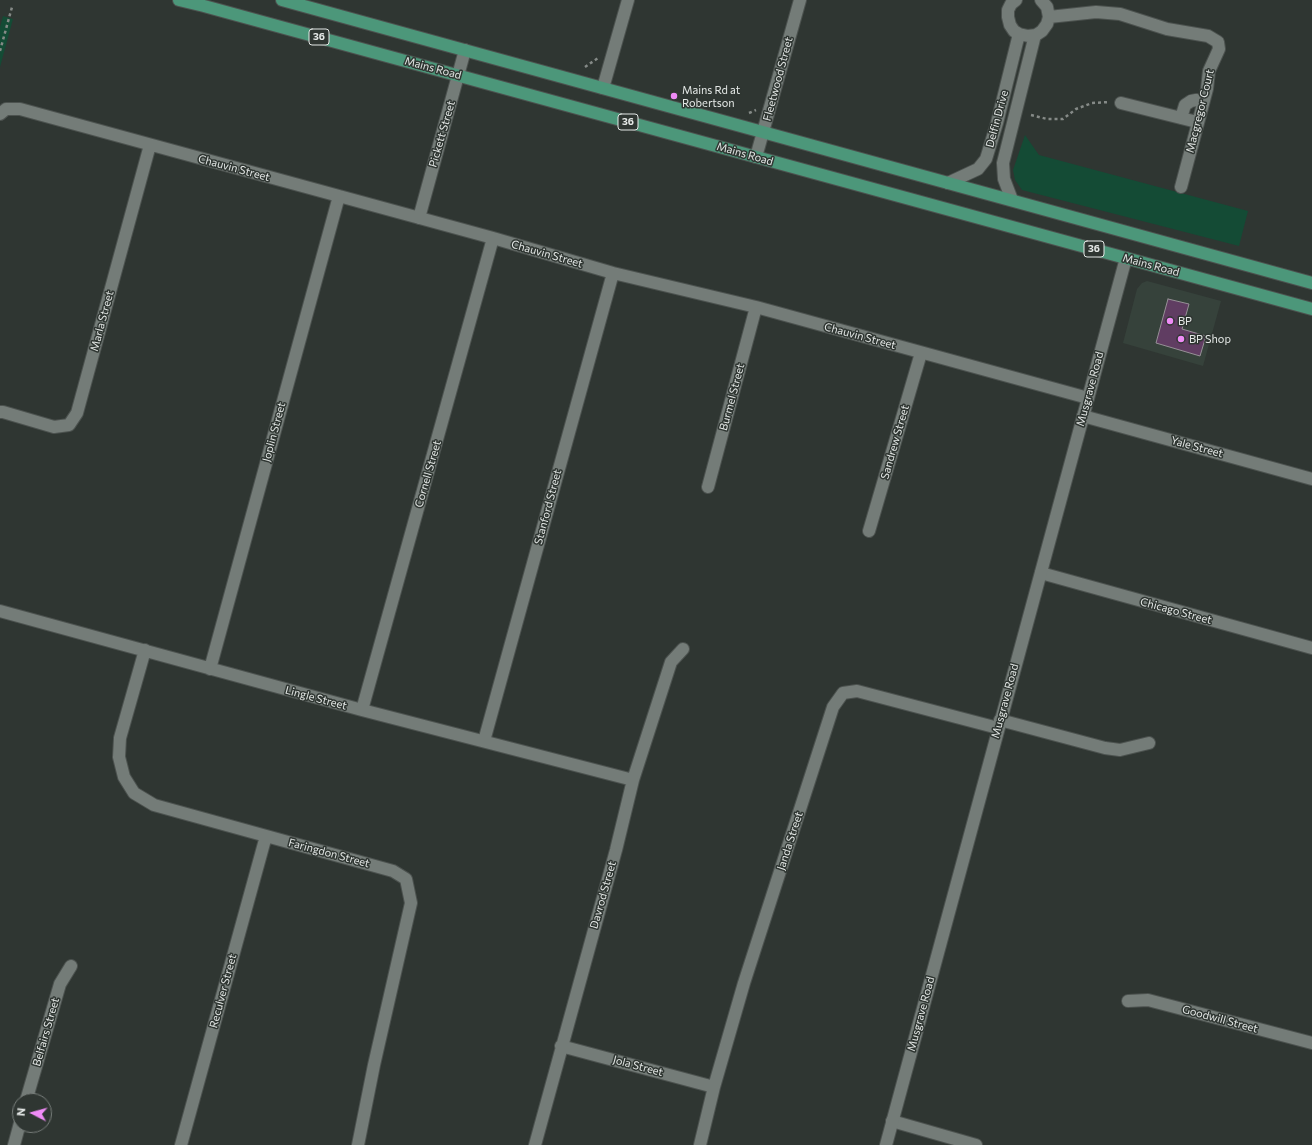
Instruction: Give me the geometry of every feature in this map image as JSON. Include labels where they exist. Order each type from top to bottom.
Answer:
[{"type":"main road","name":"Mains Road","points":[[179,0],[1312,309]]},
{"type":"main road","name":"36","points":[[282,0],[1312,283]]},
{"type":"street","points":[[604,88],[628,0]]},
{"type":"street","name":"Fleetwood Street","points":[[756,157],[800,0]]},
{"type":"street","points":[[1016,0],[1011,4],[1008,10],[1010,25],[1014,31],[1028,36],[1035,35],[1042,31],[1047,24],[1049,17],[1046,7],[1041,0]]},
{"type":"street","name":"Macgregor Court","points":[[1049,17],[1096,12],[1120,14],[1160,27],[1208,36],[1218,42],[1219,49],[1209,71],[1204,102],[1197,122],[1181,187]]},
{"type":"street","name":"Delfin Drive","points":[[948,183],[978,169],[986,159],[997,123],[1019,34]]},
{"type":"street","name":"Delfin Drive","points":[[1012,200],[1004,179],[1003,163],[1035,35]]},
{"type":"street","name":"Pickett Street","points":[[419,218],[465,50]]},
{"type":"street","points":[[1181,118],[1185,105],[1196,100],[1204,102]]},
{"type":"street","points":[[1121,103],[1197,122]]},
{"type":"street","name":"Chauvin Street","points":[[3,112],[20,109],[493,238],[613,273],[756,307],[1088,398]]},
{"type":"street","name":"Marla Street","points":[[0,412],[54,427],[69,425],[77,413],[150,145]]},
{"type":"street","name":"Joplin Street","points":[[210,669],[339,196]]},
{"type":"street","name":"Cornell Street","points":[[362,710],[493,238]]},
{"type":"street","name":"Musgrave Road","points":[[886,1145],[1126,258]]},
{"type":"street","name":"Stanford Street","points":[[484,741],[613,273]]},
{"type":"street","name":"Burmel Street","points":[[708,487],[756,307]]},
{"type":"street","name":"Sandrew Street","points":[[869,531],[921,353]]},
{"type":"street","name":"Yale Street","points":[[1083,416],[1312,479]]},
{"type":"street","name":"Chicago Street","points":[[1041,573],[1312,648]]},
{"type":"street","name":"Lingle Street","points":[[0,611],[362,710],[633,780]]},
{"type":"street","name":"Davrod Street","points":[[535,1145],[614,857],[633,780],[671,662],[683,649]]},
{"type":"street","name":"Faringdon Street","points":[[144,650],[120,738],[119,757],[124,777],[134,793],[154,805],[393,871],[406,879],[411,903],[374,1065],[358,1145]]},
{"type":"street","name":"Janda Street","points":[[700,1145],[714,1087],[744,983],[833,706],[843,693],[857,691],[1105,748],[1120,750],[1149,743]]},
{"type":"street","name":"Reculver Street","points":[[180,1145],[266,836]]},
{"type":"street","name":"Belfairs Street","points":[[28,1093],[60,984],[71,966]]},
{"type":"street","name":"Goodwill Street","points":[[1128,1001],[1148,1000],[1312,1043]]},
{"type":"street","name":"Jola Street","points":[[561,1046],[714,1087]]},
{"type":"street","points":[[892,1121],[976,1145]]},
{"type":"street","points":[[14,1145],[17,1133]]},
{"type":"path","points":[[0,51],[12,7]]},
{"type":"path","points":[[1031,115],[1047,120],[1063,119],[1076,109],[1092,103],[1112,101],[1121,103]]},
{"type":"shaded area","points":[[1147,281],[1221,301],[1203,366],[1123,343],[1137,289],[1142,283]]},
{"type":"green space","points":[[3,16],[13,19],[0,67],[0,27]]},
{"type":"green space","points":[[1025,135],[1039,155],[1248,211],[1239,246],[1022,190],[1015,180],[1013,170]]},
{"type":"building","name":"BP Shop","points":[[1168,299],[1189,304],[1182,329],[1206,336],[1200,356],[1156,343]]},
{"type":"place","name":"Mains Rd at Robertson","points":[[674,96]]},
{"type":"place","name":"BP","points":[[1170,321]]},
{"type":"place","name":"BP Shop","points":[[1181,339]]}]
